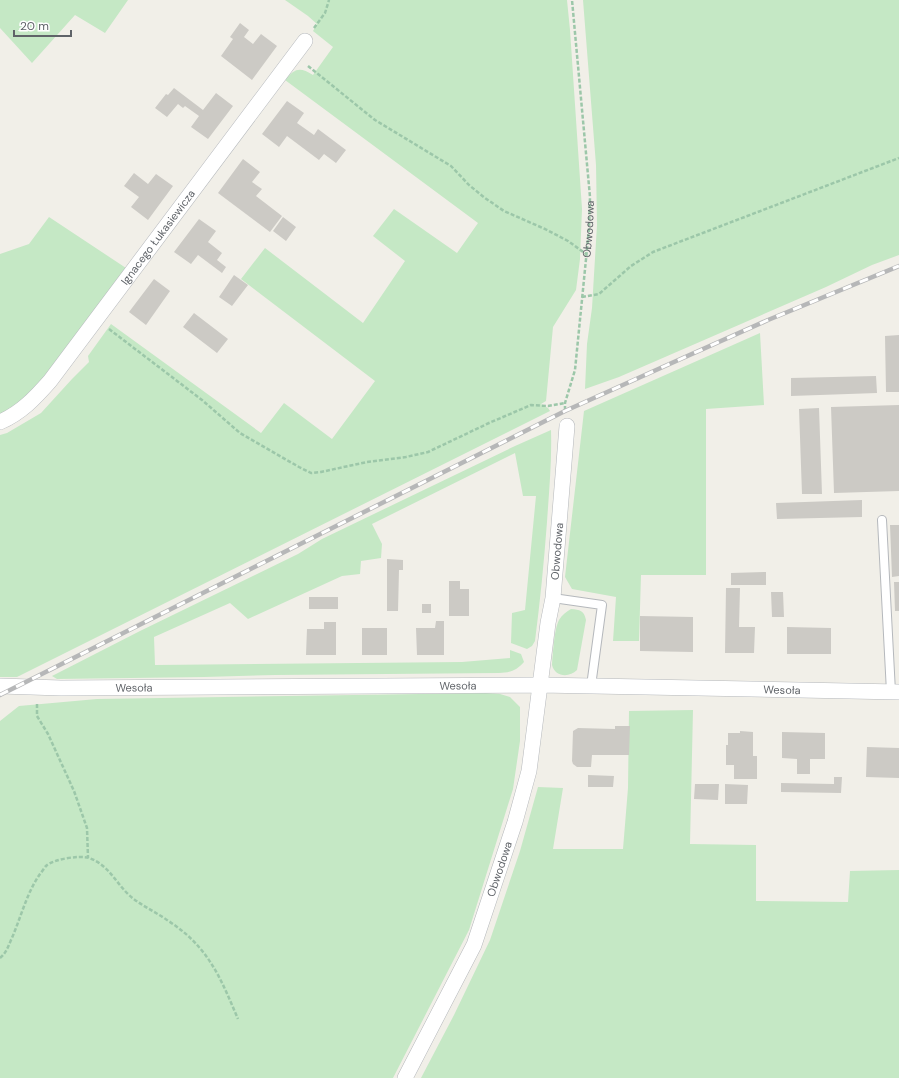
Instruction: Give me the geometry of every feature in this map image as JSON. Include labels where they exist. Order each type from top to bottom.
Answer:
[{"type":"street","name":"Ignacego Łukasiewicza","points":[[0,422],[19,412],[33,400],[50,381],[305,41]]},
{"type":"street","name":"Obwodowa","points":[[405,1078],[474,945],[515,822],[529,771],[553,598],[566,426]]},
{"type":"street","name":"Wesoła","points":[[0,686],[61,688],[540,685],[895,692]]},
{"type":"lane","points":[[882,520],[895,692]]},
{"type":"lane","points":[[553,598],[602,606],[591,686]]},
{"type":"path","points":[[305,41],[325,13],[329,0]]},
{"type":"path","name":"Obwodowa","points":[[566,426],[566,403],[575,370],[589,230],[590,197],[572,0]]},
{"type":"path","points":[[295,56],[375,120],[451,166],[469,185],[504,211],[568,241],[586,254]]},
{"type":"path","points":[[582,297],[599,294],[630,266],[653,252],[899,158]]},
{"type":"path","points":[[97,318],[114,333],[202,400],[240,433],[311,473],[428,452],[531,405],[548,406],[566,403]]},
{"type":"path","points":[[37,687],[37,716],[48,734],[74,791],[86,828],[88,858]]},
{"type":"path","points":[[0,958],[5,954],[36,880],[46,866],[58,861],[77,857],[88,858],[101,864],[110,872],[128,894],[141,904],[168,920],[189,936],[204,953],[218,975],[238,1019]]},
{"type":"green space","points":[[0,0],[128,0],[105,33],[75,15],[32,63],[0,28]]},
{"type":"green space","points":[[285,0],[567,0],[582,209],[580,259],[576,290],[553,327],[546,401],[541,404],[550,411],[17,677],[0,677],[0,435],[7,433],[41,413],[89,362],[88,356],[111,324],[261,433],[284,403],[332,439],[375,381],[241,279],[265,248],[363,323],[405,261],[373,236],[394,209],[457,253],[478,223],[285,80],[292,73],[298,70],[305,71],[313,75],[333,47],[313,31],[317,24]]},
{"type":"green space","points":[[583,0],[899,0],[899,255],[872,265],[826,287],[619,377],[585,389],[587,344],[592,308],[597,225],[596,165]]},
{"type":"green space","points":[[49,217],[126,268],[39,384],[19,404],[0,415],[0,254],[29,244]]},
{"type":"green space","points":[[760,333],[764,405],[706,409],[706,575],[641,575],[639,641],[613,641],[616,597],[572,589],[565,577],[584,411]]},
{"type":"green space","points":[[551,430],[545,552],[535,641],[532,646],[527,649],[511,643],[512,613],[525,610],[536,496],[523,496],[515,453],[372,524],[382,544],[381,558],[361,561],[360,574],[342,576],[248,619],[230,603],[154,637],[155,665],[462,662],[510,658],[510,650],[521,654],[524,662],[513,670],[499,673],[57,679],[52,676],[140,631],[298,554],[322,539]]},
{"type":"green space","points":[[571,609],[581,611],[586,620],[577,670],[574,673],[563,675],[556,672],[552,665],[554,642],[559,620]]},
{"type":"green space","points":[[500,694],[510,697],[520,707],[520,741],[513,789],[469,930],[393,1078],[0,1078],[0,721],[19,706],[97,699]]},
{"type":"green space","points":[[693,710],[690,844],[756,845],[756,901],[848,902],[850,871],[899,870],[899,1078],[421,1078],[454,1015],[490,940],[520,851],[538,787],[563,788],[553,849],[623,849],[628,788],[629,711]]},
{"type":"building","points":[[240,23],[249,30],[244,37],[253,44],[261,34],[277,46],[252,80],[221,56],[233,39],[230,37]]},
{"type":"building","points":[[174,88],[203,110],[216,93],[233,106],[208,139],[191,127],[199,116],[185,106],[183,108],[178,104],[167,117],[155,108],[166,94],[168,95]]},
{"type":"building","points":[[287,101],[304,113],[297,123],[314,135],[318,129],[346,150],[336,163],[324,154],[319,160],[287,136],[279,147],[262,134]]},
{"type":"building","points":[[243,159],[260,172],[252,182],[262,189],[256,196],[282,216],[270,232],[218,193]]},
{"type":"building","points":[[134,173],[148,184],[156,174],[173,186],[148,220],[131,207],[139,197],[124,186]]},
{"type":"building","points":[[283,217],[296,227],[286,241],[273,231]]},
{"type":"building","points":[[199,219],[216,231],[208,242],[222,253],[217,260],[226,267],[222,273],[198,255],[191,264],[174,252]]},
{"type":"building","points":[[234,275],[248,285],[232,306],[219,297]]},
{"type":"building","points":[[154,279],[170,291],[146,325],[129,312]]},
{"type":"building","points":[[194,313],[228,339],[217,353],[183,327]]},
{"type":"building","points":[[899,335],[899,392],[886,392],[885,336]]},
{"type":"building","points":[[876,376],[877,393],[791,396],[791,378]]},
{"type":"building","points":[[899,405],[899,491],[834,493],[831,407]]},
{"type":"building","points":[[819,408],[822,494],[802,494],[799,409]]},
{"type":"building","points":[[862,500],[862,517],[777,519],[776,503]]},
{"type":"building","points":[[890,525],[899,525],[899,576],[892,577]]},
{"type":"building","points":[[387,559],[403,560],[403,570],[399,570],[398,611],[387,611]]},
{"type":"building","points":[[766,572],[766,585],[731,585],[731,573]]},
{"type":"building","points":[[449,581],[460,581],[460,589],[469,589],[469,616],[449,616]]},
{"type":"building","points":[[894,582],[899,582],[899,611],[895,611]]},
{"type":"building","points":[[726,588],[740,588],[739,627],[755,627],[754,653],[725,653]]},
{"type":"building","points":[[771,592],[783,592],[784,617],[772,617]]},
{"type":"building","points":[[309,597],[338,597],[338,609],[309,609]]},
{"type":"building","points":[[422,604],[431,604],[431,613],[422,613]]},
{"type":"building","points":[[640,616],[693,617],[693,652],[640,651]]},
{"type":"building","points":[[436,621],[444,621],[444,655],[417,655],[416,628],[435,628]]},
{"type":"building","points":[[324,622],[336,622],[336,655],[306,655],[307,629],[324,629]]},
{"type":"building","points":[[787,627],[831,628],[831,654],[787,654]]},
{"type":"building","points":[[362,628],[387,628],[387,655],[362,655]]},
{"type":"building","points":[[615,726],[630,726],[629,755],[592,755],[591,767],[577,767],[573,764],[573,731],[578,728],[615,729]]},
{"type":"building","points":[[740,731],[753,732],[753,756],[757,756],[757,779],[734,779],[734,765],[726,765],[726,745],[728,745],[728,733],[740,733]]},
{"type":"building","points":[[782,732],[825,733],[825,759],[810,759],[810,774],[797,774],[797,759],[782,758]]},
{"type":"building","points":[[867,747],[899,748],[899,778],[866,777]]},
{"type":"building","points":[[588,775],[614,776],[613,787],[588,787]]},
{"type":"building","points":[[834,777],[842,777],[841,793],[781,792],[781,783],[834,784]]},
{"type":"building","points":[[695,784],[719,784],[718,800],[694,799]]},
{"type":"building","points":[[725,784],[748,785],[747,804],[725,804]]},
{"type":"railway","points":[[0,695],[565,411],[768,320],[899,266]]}]
